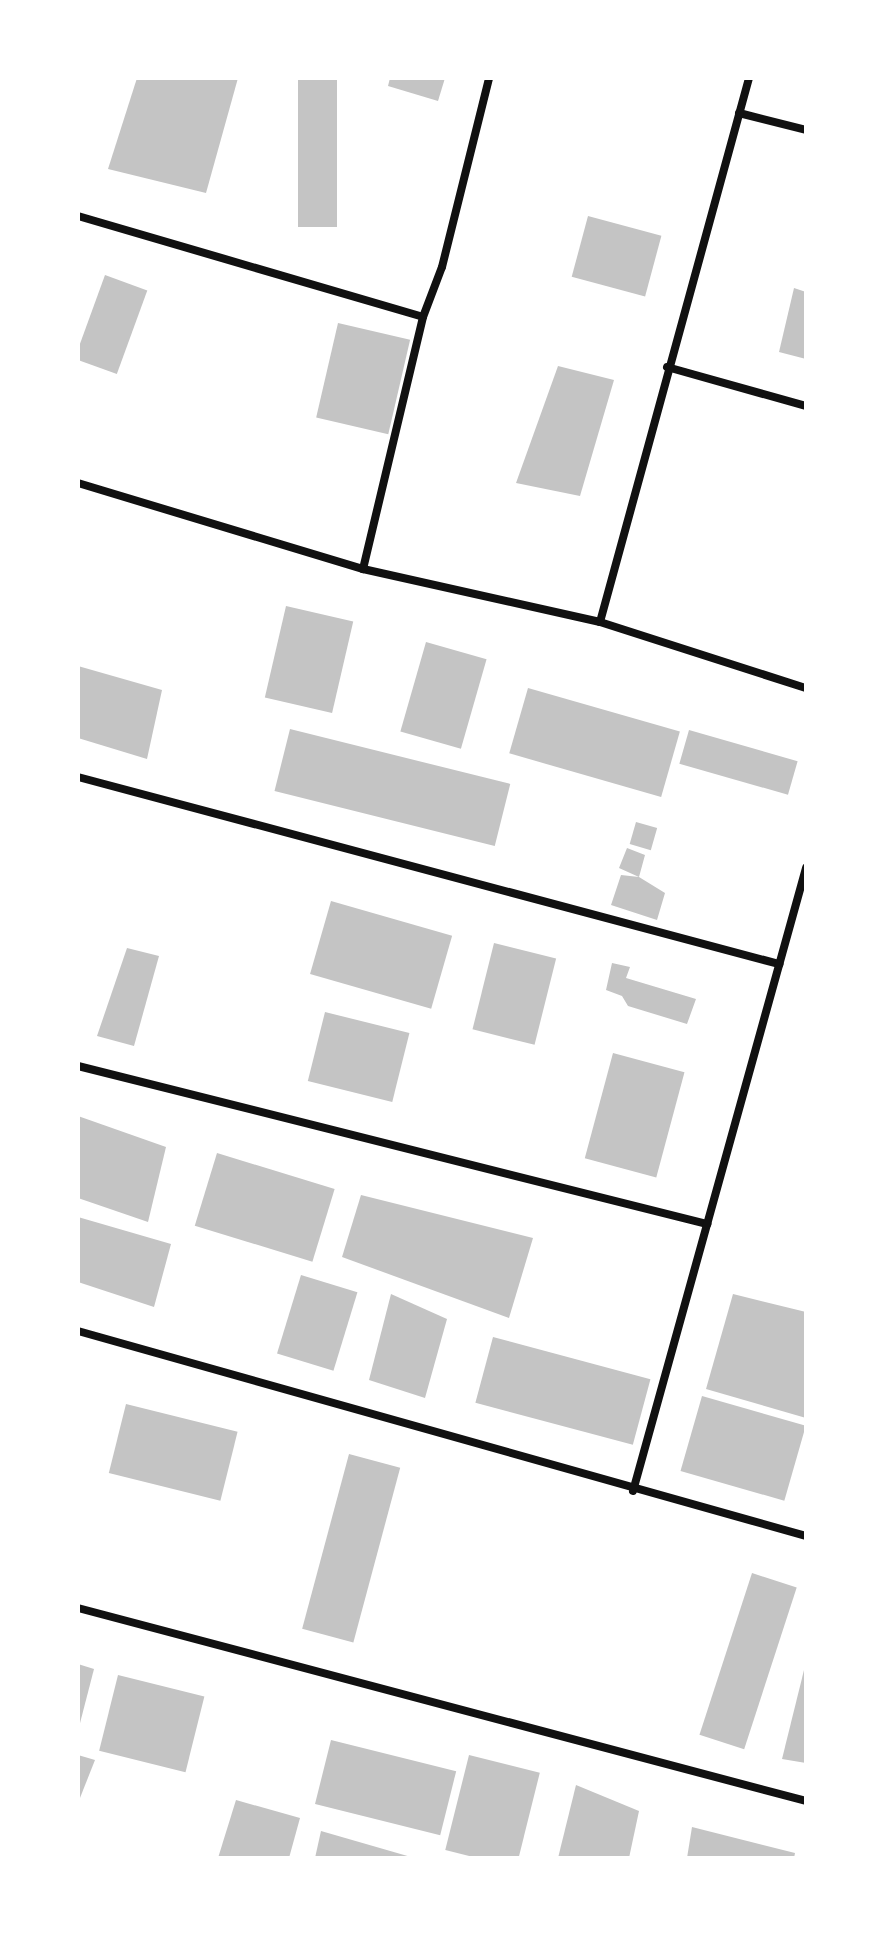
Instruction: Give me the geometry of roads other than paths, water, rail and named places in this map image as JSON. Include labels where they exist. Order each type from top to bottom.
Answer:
[{"type":"street","points":[[363,569],[423,317],[442,267],[489,78]]},
{"type":"street","points":[[600,622],[667,367],[749,78]]},
{"type":"street","points":[[739,113],[806,130]]},
{"type":"street","points":[[78,216],[423,317]]},
{"type":"street","points":[[667,367],[806,406]]},
{"type":"street","points":[[78,483],[363,569],[600,622],[806,688]]},
{"type":"street","points":[[78,777],[779,964]]},
{"type":"street","points":[[633,1491],[806,868]]},
{"type":"street","points":[[78,1066],[707,1224]]},
{"type":"street","points":[[78,1331],[633,1491],[806,1536]]},
{"type":"street","points":[[78,1608],[806,1801]]}]
